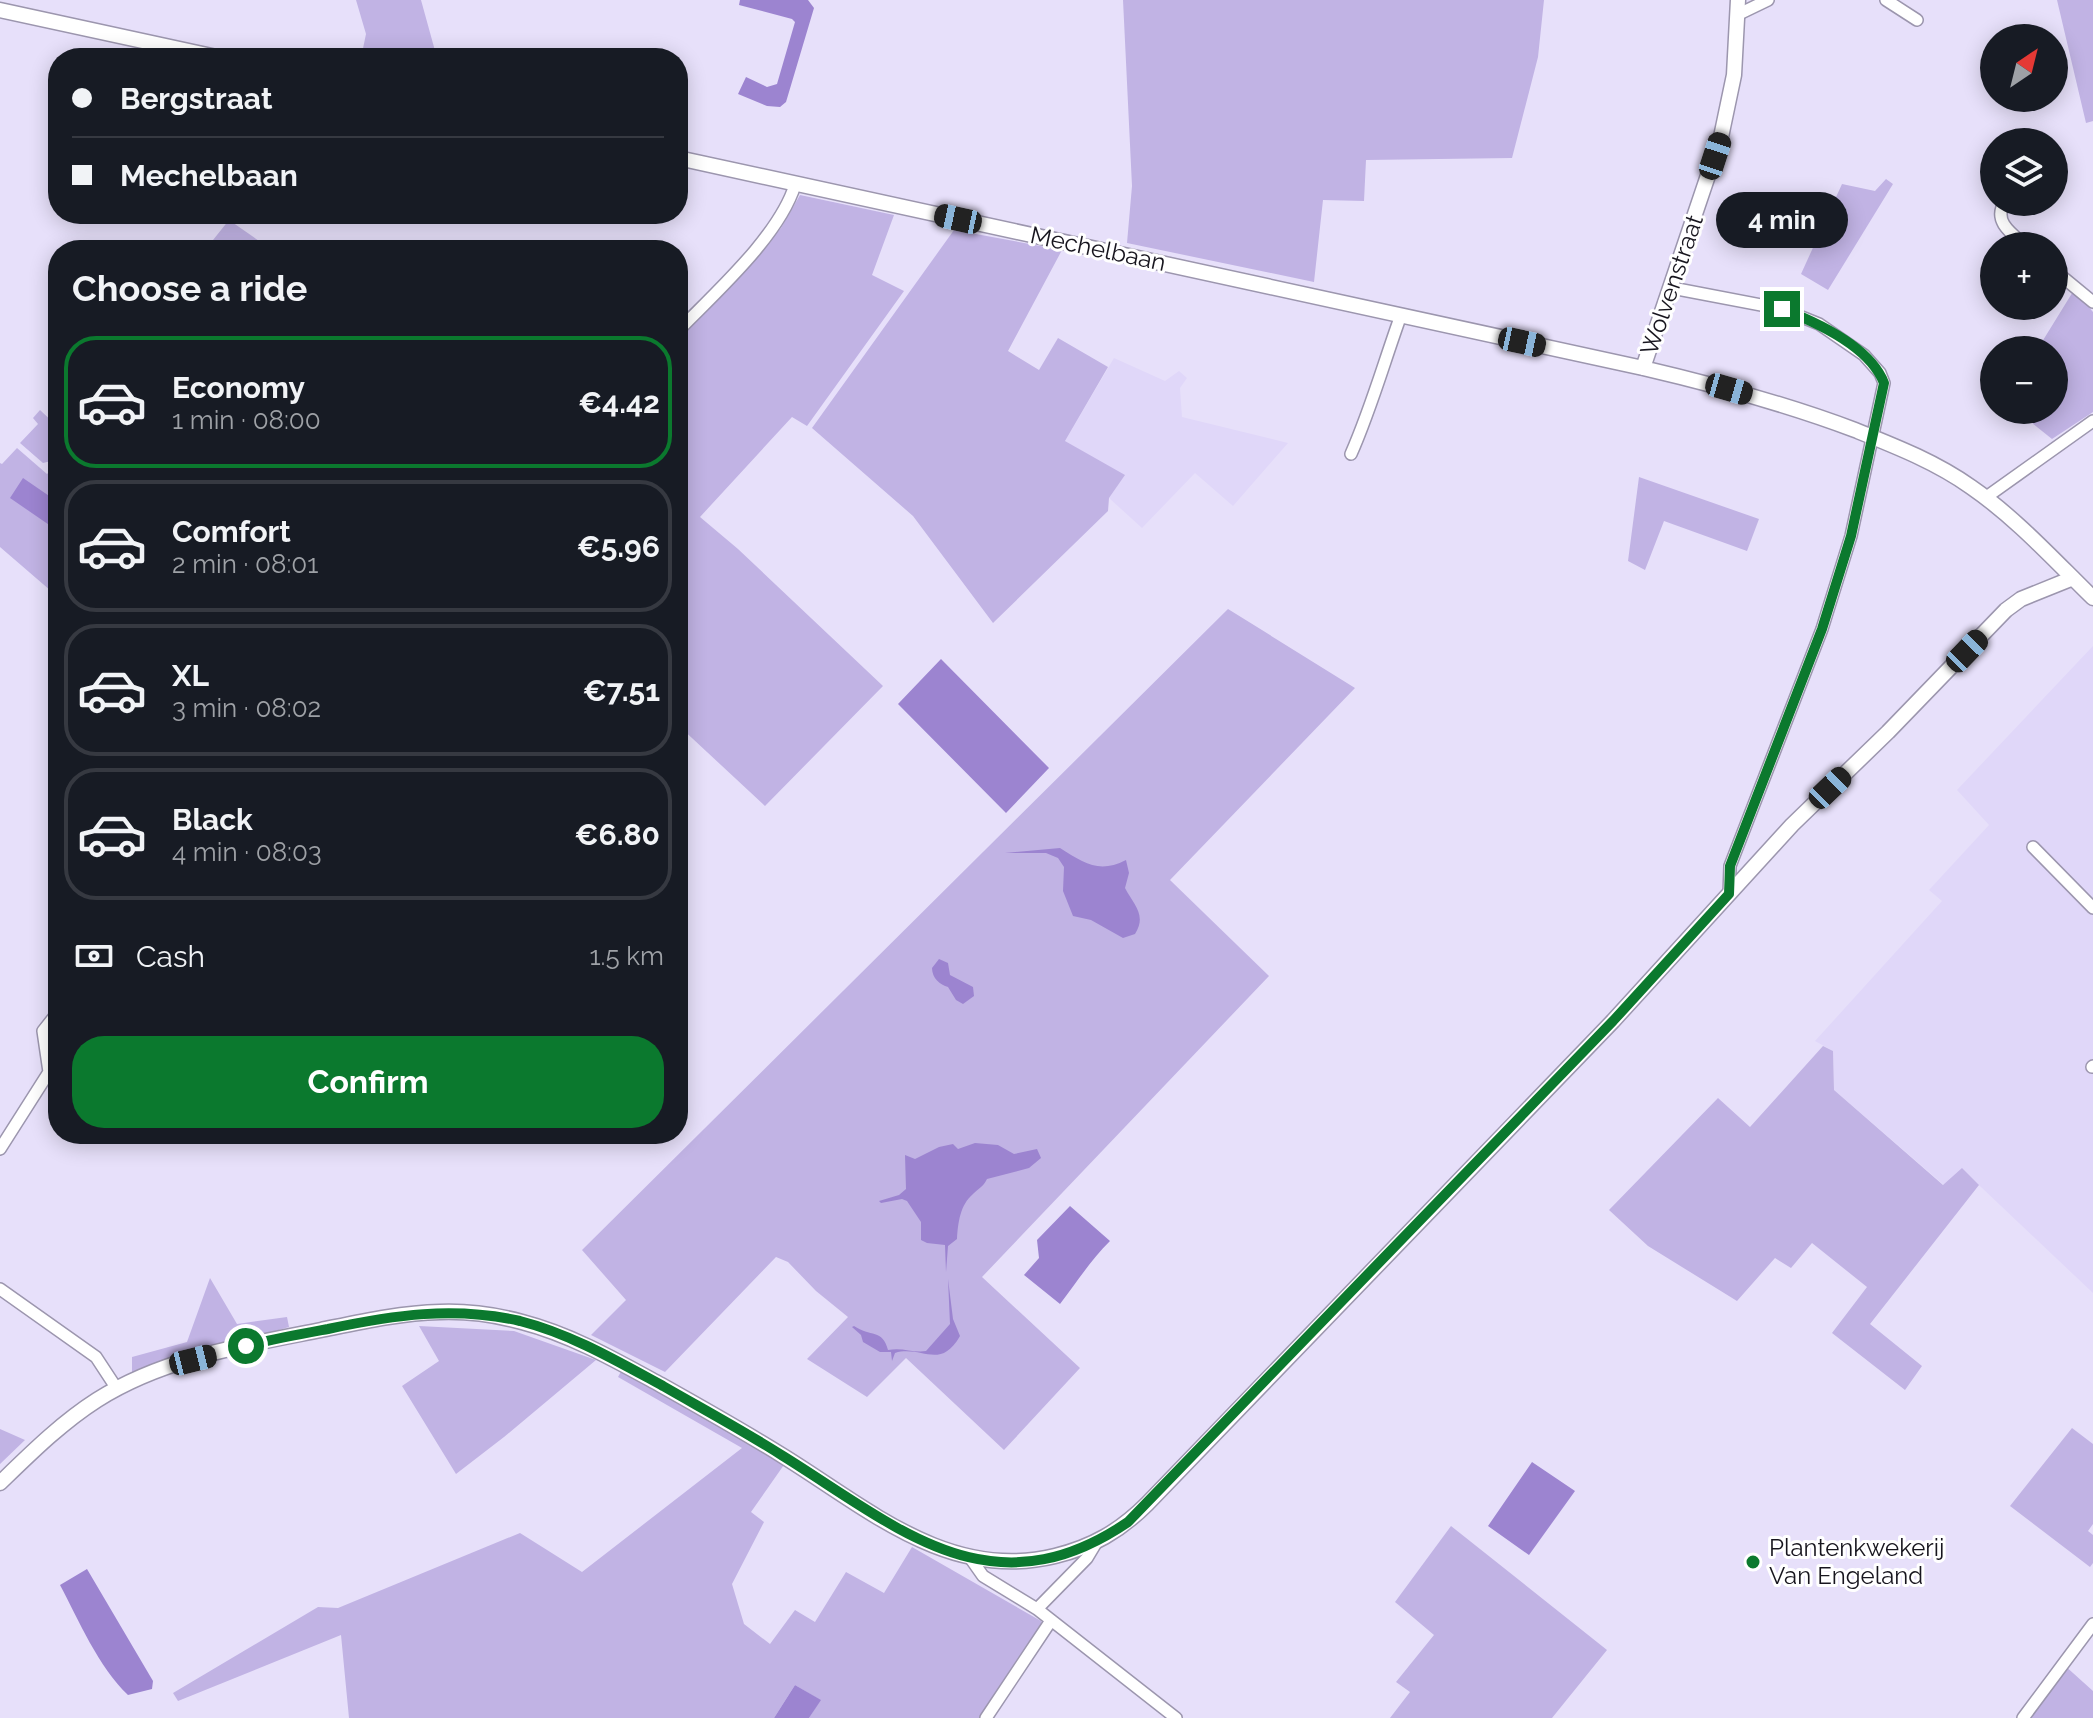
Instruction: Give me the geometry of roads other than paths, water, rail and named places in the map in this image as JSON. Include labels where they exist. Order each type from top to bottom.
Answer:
[{"type":"street","name":"Wolvenstraat","points":[[1643,368],[1725,124],[1734,75],[1738,7],[1768,0]]},
{"type":"street","points":[[1886,0],[1917,20]]},
{"type":"street","points":[[0,10],[175,48]]},
{"type":"street","name":"Mechelbaan","points":[[688,160],[1643,368],[1770,401],[1873,437],[1934,464],[1985,498],[2025,531],[2093,598]]},
{"type":"street","points":[[688,320],[775,225],[789,204],[795,185]]},
{"type":"street","points":[[2068,281],[2093,302]]},
{"type":"street","points":[[1672,288],[1782,309],[1819,324],[1864,355],[1880,373],[1884,383],[1851,536],[1822,629],[1739,839],[1730,866],[1729,894]]},
{"type":"street","points":[[1351,454],[1367,418],[1369,402],[1401,315]]},
{"type":"street","points":[[1985,498],[2093,421]]},
{"type":"street","points":[[0,1483],[76,1414],[117,1389],[166,1367],[272,1339],[395,1315],[442,1312],[504,1318],[556,1333],[628,1367],[783,1456],[925,1544],[971,1559],[1025,1562],[1096,1543],[1128,1522],[1147,1504],[1602,1032],[1792,825],[1888,732],[2006,610],[2021,599],[2073,578]]},
{"type":"street","points":[[2033,847],[2093,908]]},
{"type":"street","points":[[48,1025],[43,1031],[48,1065]]},
{"type":"street","points":[[0,1149],[48,1074]]},
{"type":"street","points":[[0,1289],[96,1357],[117,1389]]},
{"type":"street","points":[[1037,1609],[1087,1558],[1096,1543]]},
{"type":"street","points":[[971,1559],[983,1576],[1037,1609],[1176,1718]]},
{"type":"street","points":[[986,1718],[1050,1622]]},
{"type":"street","points":[[2023,1718],[2093,1624]]},
{"type":"place","name":"Plantenkwekerij Van Engeland","points":[[1753,1562]]}]
